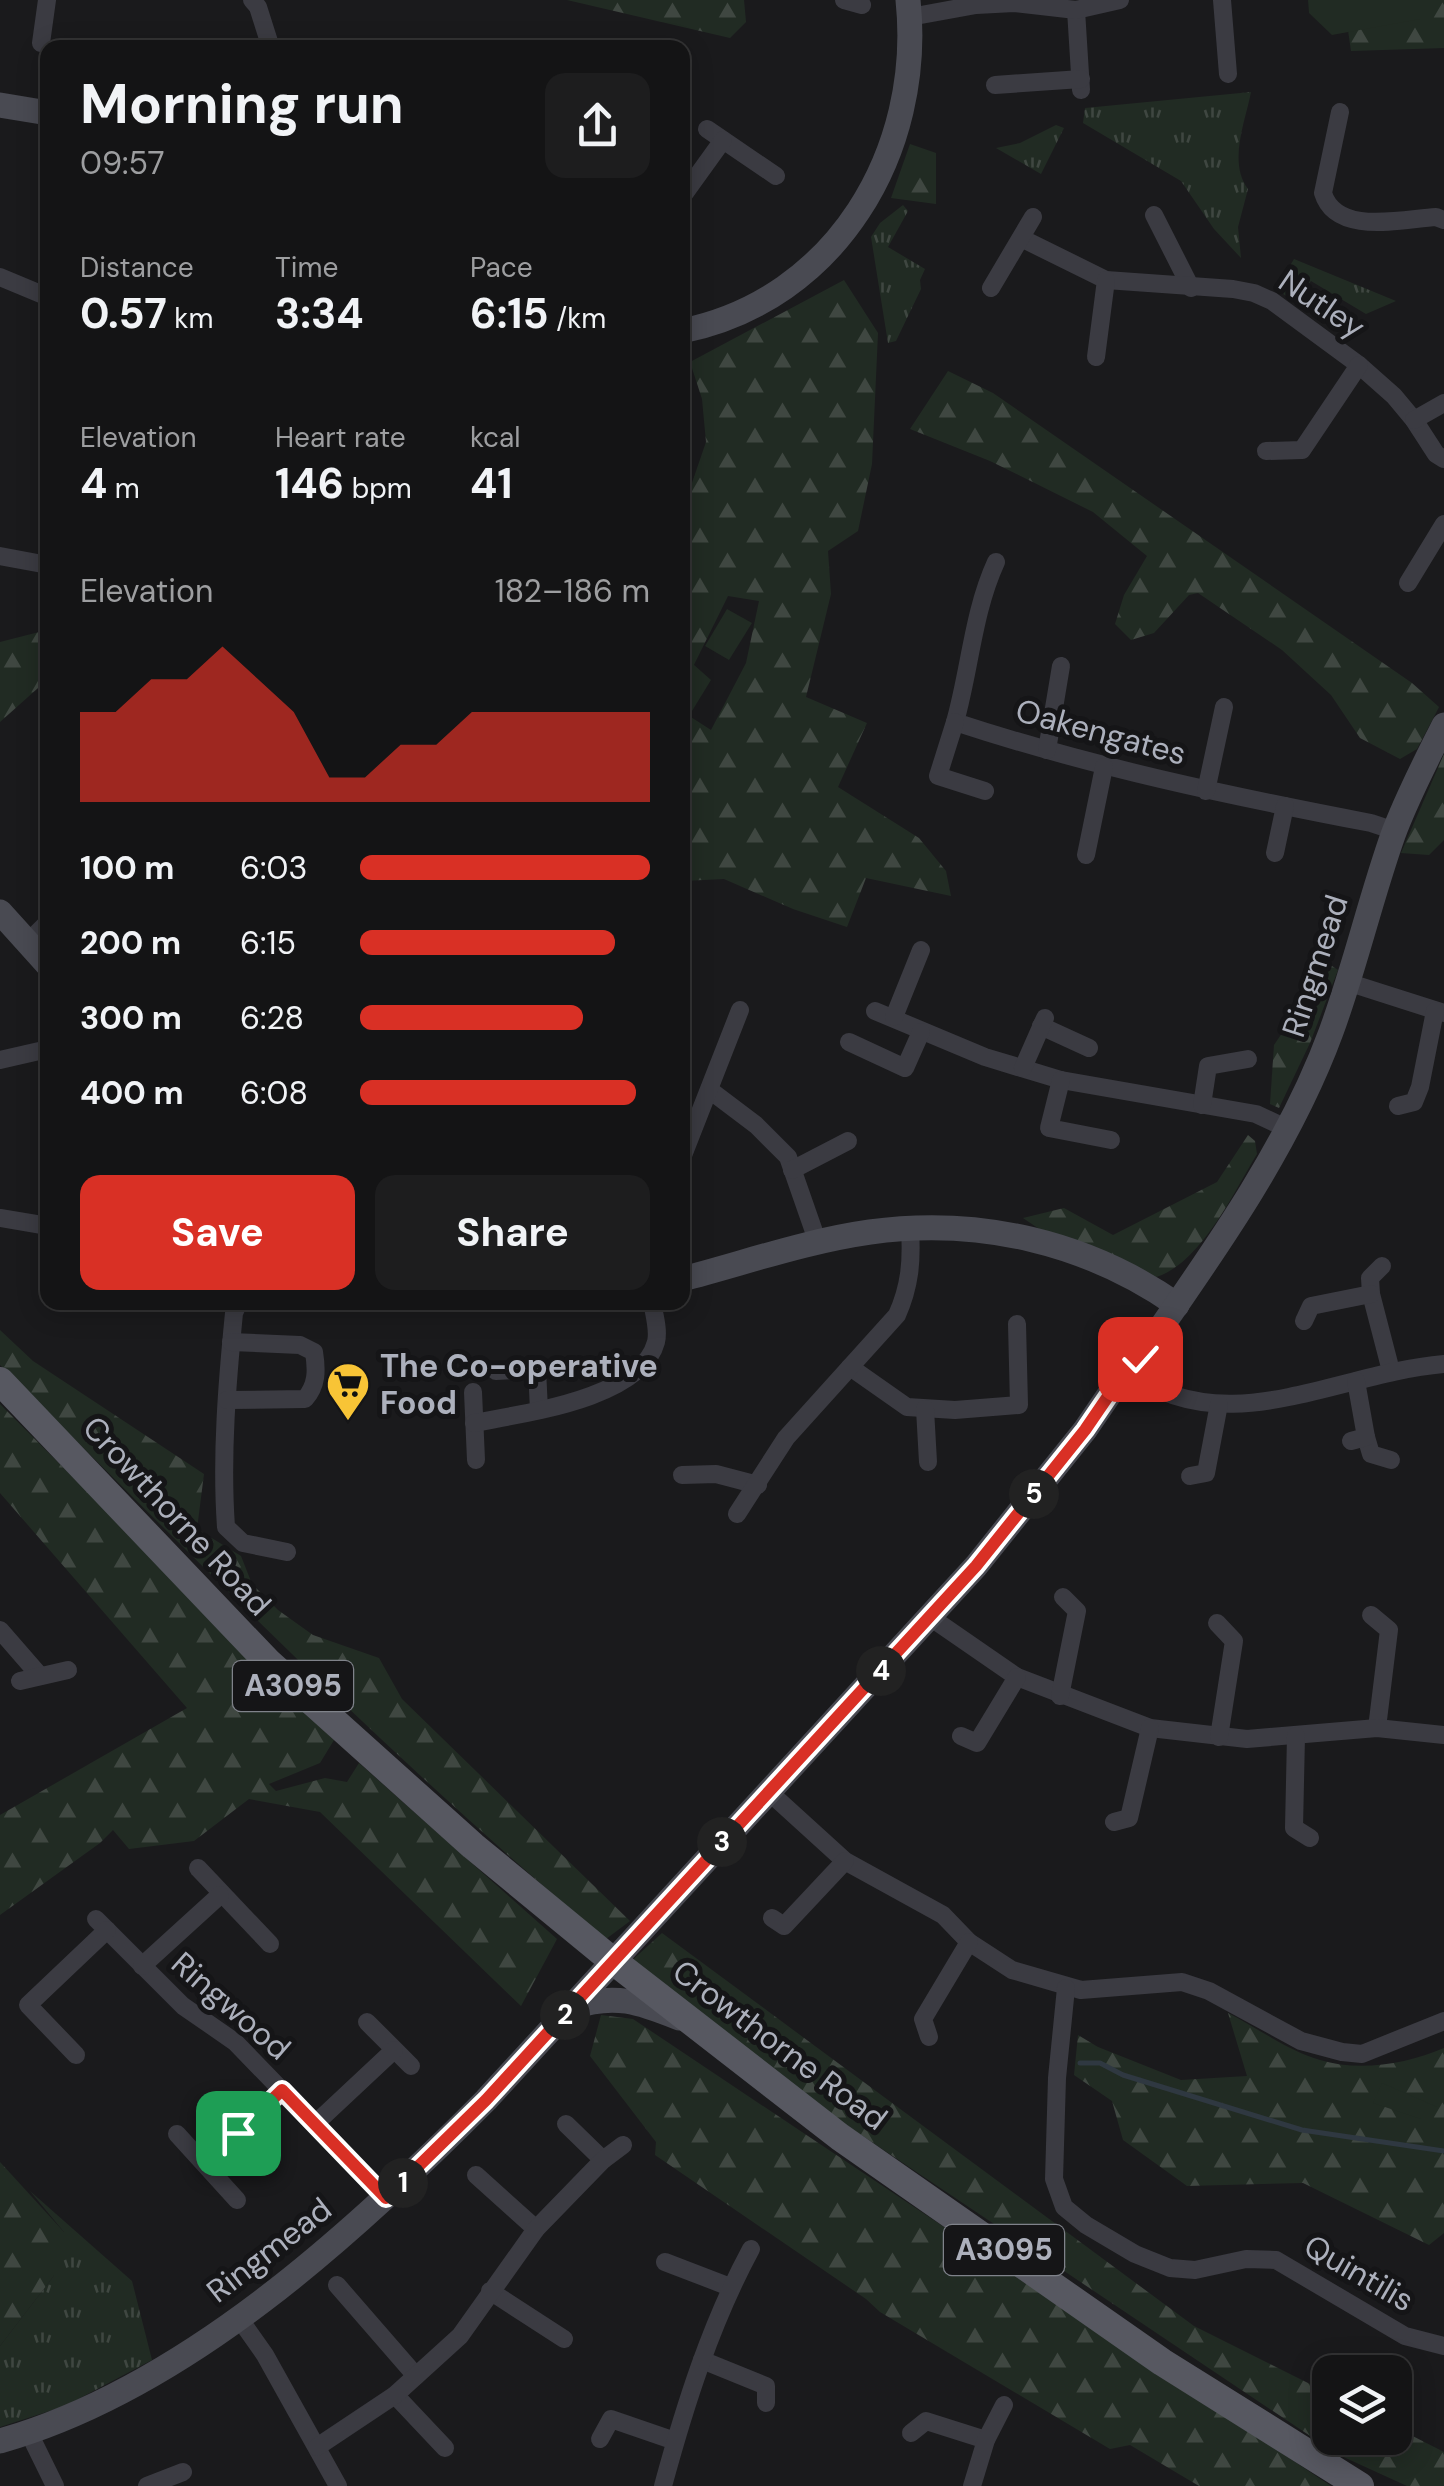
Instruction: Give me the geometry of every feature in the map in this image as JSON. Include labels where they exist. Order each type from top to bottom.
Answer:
[{"type":"main road","name":"Crowthorne Road","points":[[0,1381],[212,1606],[315,1706],[473,1846],[688,2022],[840,2136],[1132,2341],[1360,2486]]},
{"type":"street","points":[[41,40],[47,0]]},
{"type":"street","points":[[252,0],[268,40]]},
{"type":"street","points":[[690,329],[712,325],[779,290],[814,264],[854,219],[880,175],[901,120],[910,64],[909,9],[1014,4],[1076,10],[1120,0]]},
{"type":"street","points":[[1222,0],[1228,74]]},
{"type":"street","points":[[995,85],[1081,85],[1076,10]]},
{"type":"street","points":[[0,105],[40,112]]},
{"type":"street","points":[[1340,112],[1323,193],[1326,204],[1336,213],[1364,222],[1436,217],[1444,220]]},
{"type":"street","points":[[690,179],[715,135],[776,176]]},
{"type":"street","points":[[1154,215],[1191,288]]},
{"type":"street","points":[[991,288],[1033,217]]},
{"type":"street","name":"Nutley","points":[[1021,238],[1106,280],[1244,291],[1272,301],[1394,396],[1436,454],[1444,459]]},
{"type":"street","points":[[0,278],[40,294]]},
{"type":"street","points":[[1096,358],[1106,280]]},
{"type":"street","name":"Nutley","points":[[1266,452],[1302,450],[1359,365]]},
{"type":"street","points":[[1414,420],[1444,403]]},
{"type":"street","points":[[1408,583],[1444,524]]},
{"type":"street","points":[[0,556],[40,564]]},
{"type":"street","points":[[985,790],[938,776],[968,672],[981,595],[996,562]]},
{"type":"street","points":[[1047,750],[1061,666]]},
{"type":"street","points":[[1206,791],[1224,707]]},
{"type":"street","name":"Oakengates","points":[[955,722],[1104,768],[1394,831]]},
{"type":"street","name":"Ringmead","points":[[0,2441],[29,2433],[122,2391],[239,2318],[386,2198],[573,2007],[985,1555],[1126,1370],[1140,1359],[1171,1301],[1219,1246],[1288,1128],[1331,1033],[1394,831],[1444,724]]},
{"type":"street","points":[[1086,854],[1104,768]]},
{"type":"street","points":[[1276,853],[1285,806]]},
{"type":"street","points":[[0,912],[40,957]]},
{"type":"street","points":[[27,943],[40,930]]},
{"type":"street","points":[[894,1017],[921,950]]},
{"type":"street","points":[[1347,982],[1440,1012],[1414,1102],[1398,1106]]},
{"type":"street","points":[[690,1140],[740,1010]]},
{"type":"street","points":[[875,1011],[920,1032],[1062,1080],[1256,1114],[1288,1128]]},
{"type":"street","points":[[1023,1068],[1043,1022],[1089,1048]]},
{"type":"street","points":[[849,1042],[905,1068],[920,1032]]},
{"type":"street","points":[[0,1060],[40,1051]]},
{"type":"street","points":[[1202,1105],[1208,1066],[1248,1059]]},
{"type":"street","points":[[1062,1080],[1048,1137],[1111,1140]]},
{"type":"street","points":[[711,1091],[756,1125],[788,1157],[818,1243]]},
{"type":"street","points":[[792,1170],[848,1141]]},
{"type":"street","points":[[0,1218],[40,1225]]},
{"type":"street","points":[[690,1277],[868,1232],[956,1228],[1067,1248],[1125,1272],[1171,1301]]},
{"type":"street","points":[[738,1514],[786,1438],[881,1336],[908,1292],[910,1229]]},
{"type":"street","points":[[1382,1266],[1370,1278],[1371,1294],[1390,1370]]},
{"type":"street","points":[[1304,1322],[1311,1306],[1371,1294]]},
{"type":"street","points":[[237,1310],[227,1400],[223,1486],[226,1528],[243,1543],[287,1552]]},
{"type":"street","points":[[474,1423],[591,1396],[638,1371],[657,1338],[653,1310]]},
{"type":"street","points":[[850,1366],[906,1406],[925,1409],[1019,1404],[1016,1324]]},
{"type":"street","points":[[227,1400],[305,1399],[313,1389],[317,1369],[314,1352],[300,1344],[231,1342]]},
{"type":"street","points":[[1126,1370],[1159,1393],[1220,1404],[1289,1398],[1390,1370],[1444,1364]]},
{"type":"street","points":[[496,1371],[538,1368],[539,1410]]},
{"type":"street","points":[[1356,1381],[1359,1439],[1371,1454],[1391,1460]]},
{"type":"street","points":[[473,1392],[476,1460]]},
{"type":"street","points":[[1190,1476],[1206,1473],[1220,1404]]},
{"type":"street","points":[[925,1409],[928,1462]]},
{"type":"street","points":[[682,1475],[716,1474],[758,1486]]},
{"type":"street","points":[[1060,1696],[1077,1611],[1063,1597]]},
{"type":"street","points":[[1371,1615],[1389,1630],[1377,1728]]},
{"type":"street","points":[[930,1616],[1017,1677],[1150,1728],[1247,1739],[1377,1728],[1444,1735]]},
{"type":"street","points":[[1217,1623],[1234,1640],[1218,1737]]},
{"type":"street","points":[[0,1630],[40,1676]]},
{"type":"street","points":[[20,1681],[68,1670]]},
{"type":"street","points":[[961,1736],[977,1743],[1017,1677]]},
{"type":"street","points":[[1114,1822],[1129,1818],[1150,1728]]},
{"type":"street","points":[[1296,1736],[1294,1828],[1310,1838]]},
{"type":"street","points":[[768,1792],[845,1861],[943,1915],[970,1942],[1012,1970],[1081,1990],[1182,1982],[1209,1991],[1300,2041],[1342,2052],[1362,2054],[1444,2021]]},
{"type":"street","points":[[772,1918],[784,1926],[845,1861]]},
{"type":"street","points":[[198,1868],[270,1944]]},
{"type":"street","name":"Ringwood","points":[[142,1966],[220,1894]]},
{"type":"street","name":"Ringwood","points":[[76,2056],[28,2005],[101,1925],[183,2006],[235,2042],[386,2198]]},
{"type":"street","points":[[930,2037],[922,2019],[970,1942]]},
{"type":"street","name":"Quintilis","points":[[1066,1988],[1057,2078],[1054,2179],[1064,2207],[1086,2225],[1136,2254],[1170,2268],[1195,2270],[1246,2259],[1276,2260],[1405,2336],[1444,2346]]},
{"type":"street","points":[[573,2007],[599,1999],[617,1999],[688,2022]]},
{"type":"street","points":[[367,2022],[411,2066]]},
{"type":"street","points":[[316,2124],[394,2050]]},
{"type":"street","name":"Ringwood","points":[[205,2164],[282,2090]]},
{"type":"street","points":[[566,2124],[603,2160]]},
{"type":"street","points":[[177,2134],[237,2200]]},
{"type":"street","points":[[317,2447],[395,2395],[460,2336],[536,2229],[622,2145]]},
{"type":"street","points":[[476,2176],[536,2229]]},
{"type":"street","points":[[663,2486],[702,2360],[730,2287],[751,2249]]},
{"type":"street","points":[[666,2262],[730,2287]]},
{"type":"street","points":[[337,2285],[416,2376]]},
{"type":"street","points":[[490,2290],[564,2339]]},
{"type":"street","points":[[239,2318],[338,2486]]},
{"type":"street","points":[[702,2360],[766,2386],[766,2403]]},
{"type":"street","points":[[395,2395],[445,2448]]},
{"type":"street","points":[[972,2486],[986,2440],[1004,2405]]},
{"type":"street","points":[[600,2439],[611,2418],[675,2441]]},
{"type":"street","points":[[911,2433],[926,2421],[986,2440]]},
{"type":"street","points":[[29,2433],[54,2486]]},
{"type":"street","points":[[147,2486],[183,2472]]},
{"type":"green space","points":[[567,0],[744,0],[746,22],[730,38]]},
{"type":"green space","points":[[1308,0],[1420,0],[1420,19],[1332,35],[1309,13]]},
{"type":"green space","points":[[1370,0],[1444,0],[1444,48],[1351,51],[1347,23]]},
{"type":"green space","points":[[1251,92],[1239,155],[1239,167],[1248,189],[1238,227],[1241,258],[1214,229],[1181,181],[1083,123],[1085,108]]},
{"type":"green space","points":[[1056,125],[1064,128],[1041,174],[996,148],[1020,143]]},
{"type":"green space","points":[[910,144],[936,153],[936,204],[891,198]]},
{"type":"green space","points":[[903,205],[908,211],[888,247],[925,269],[921,289],[896,341],[888,343],[871,237],[880,223]]},
{"type":"green space","points":[[1294,259],[1396,301],[1366,314],[1311,281],[1295,302],[1276,289]]},
{"type":"green space","points":[[844,280],[878,333],[872,464],[858,531],[828,551],[831,594],[806,697],[867,723],[838,787],[919,838],[946,871],[951,896],[866,878],[847,927],[724,879],[690,881],[690,716],[711,730],[746,663],[759,601],[728,596],[690,673],[690,489],[706,442],[702,399],[690,362]]},
{"type":"green space","points":[[948,371],[993,393],[1412,683],[1439,707],[1417,749],[1400,759],[1360,738],[1331,695],[1282,650],[1198,593],[1189,595],[1154,633],[1131,640],[1115,624],[1124,595],[1147,556],[1093,512],[990,461],[910,429]]},
{"type":"green space","points":[[727,609],[752,623],[729,660],[705,646]]},
{"type":"green space","points":[[40,632],[40,686],[0,722],[0,642]]},
{"type":"green space","points":[[690,661],[711,680],[690,709]]},
{"type":"green space","points":[[1444,754],[1444,840],[1429,855],[1401,853]]},
{"type":"green space","points":[[1329,964],[1338,970],[1279,1108],[1270,1104],[1274,1045]]},
{"type":"green space","points":[[1248,1135],[1255,1141],[1257,1154],[1214,1226],[1186,1259],[1153,1278],[1048,1235],[1023,1218],[1064,1208],[1113,1235],[1217,1182]]},
{"type":"green space","points":[[0,1330],[33,1361],[204,1474],[197,1529],[241,1556],[252,1584],[278,1610],[313,1635],[379,1658],[402,1699],[630,1921],[606,1939],[372,1731],[0,1365]]},
{"type":"green space","points":[[0,1404],[334,1740],[320,1763],[269,1784],[276,1791],[325,1778],[347,1782],[359,1763],[557,1939],[521,2006],[320,1812],[249,1799],[194,1841],[129,1849],[113,1830],[0,1915],[0,1815],[187,1708],[0,1493]]},
{"type":"green space","points":[[662,1933],[1194,2326],[1312,2385],[1312,2437],[730,2047],[627,1965]]},
{"type":"green space","points":[[1228,2013],[1297,2051],[1335,2064],[1383,2064],[1444,2048],[1444,2233],[1429,2245],[1303,2183],[1187,2186],[1123,2140],[1112,2101],[1074,2075],[1078,2035],[1181,2080],[1247,2076]]},
{"type":"green space","points":[[601,2015],[633,2019],[1331,2486],[1199,2486],[1130,2445],[1110,2449],[880,2312],[655,2155],[656,2142],[590,2056]]},
{"type":"green space","points":[[1382,2083],[1437,2107],[1421,2119],[1373,2103]]},
{"type":"green space","points":[[0,2162],[64,2232],[66,2249],[53,2277],[0,2346]]},
{"type":"green space","points":[[30,2191],[132,2281],[152,2360],[65,2406],[0,2427],[0,2346],[53,2277],[64,2232]]},
{"type":"green space","points":[[1412,2436],[1444,2452],[1444,2486],[1407,2486],[1339,2455],[1412,2455]]},
{"type":"waterway","points":[[1080,2063],[1100,2063],[1123,2075],[1302,2130],[1444,2151]]},
{"type":"place","name":"The Co-operative Food","points":[[348,1422]]},
{"type":"route","points":[[238,2133],[282,2090],[386,2198],[407,2180],[573,2007],[976,1566],[1085,1430],[1126,1370],[1140,1359]]}]
